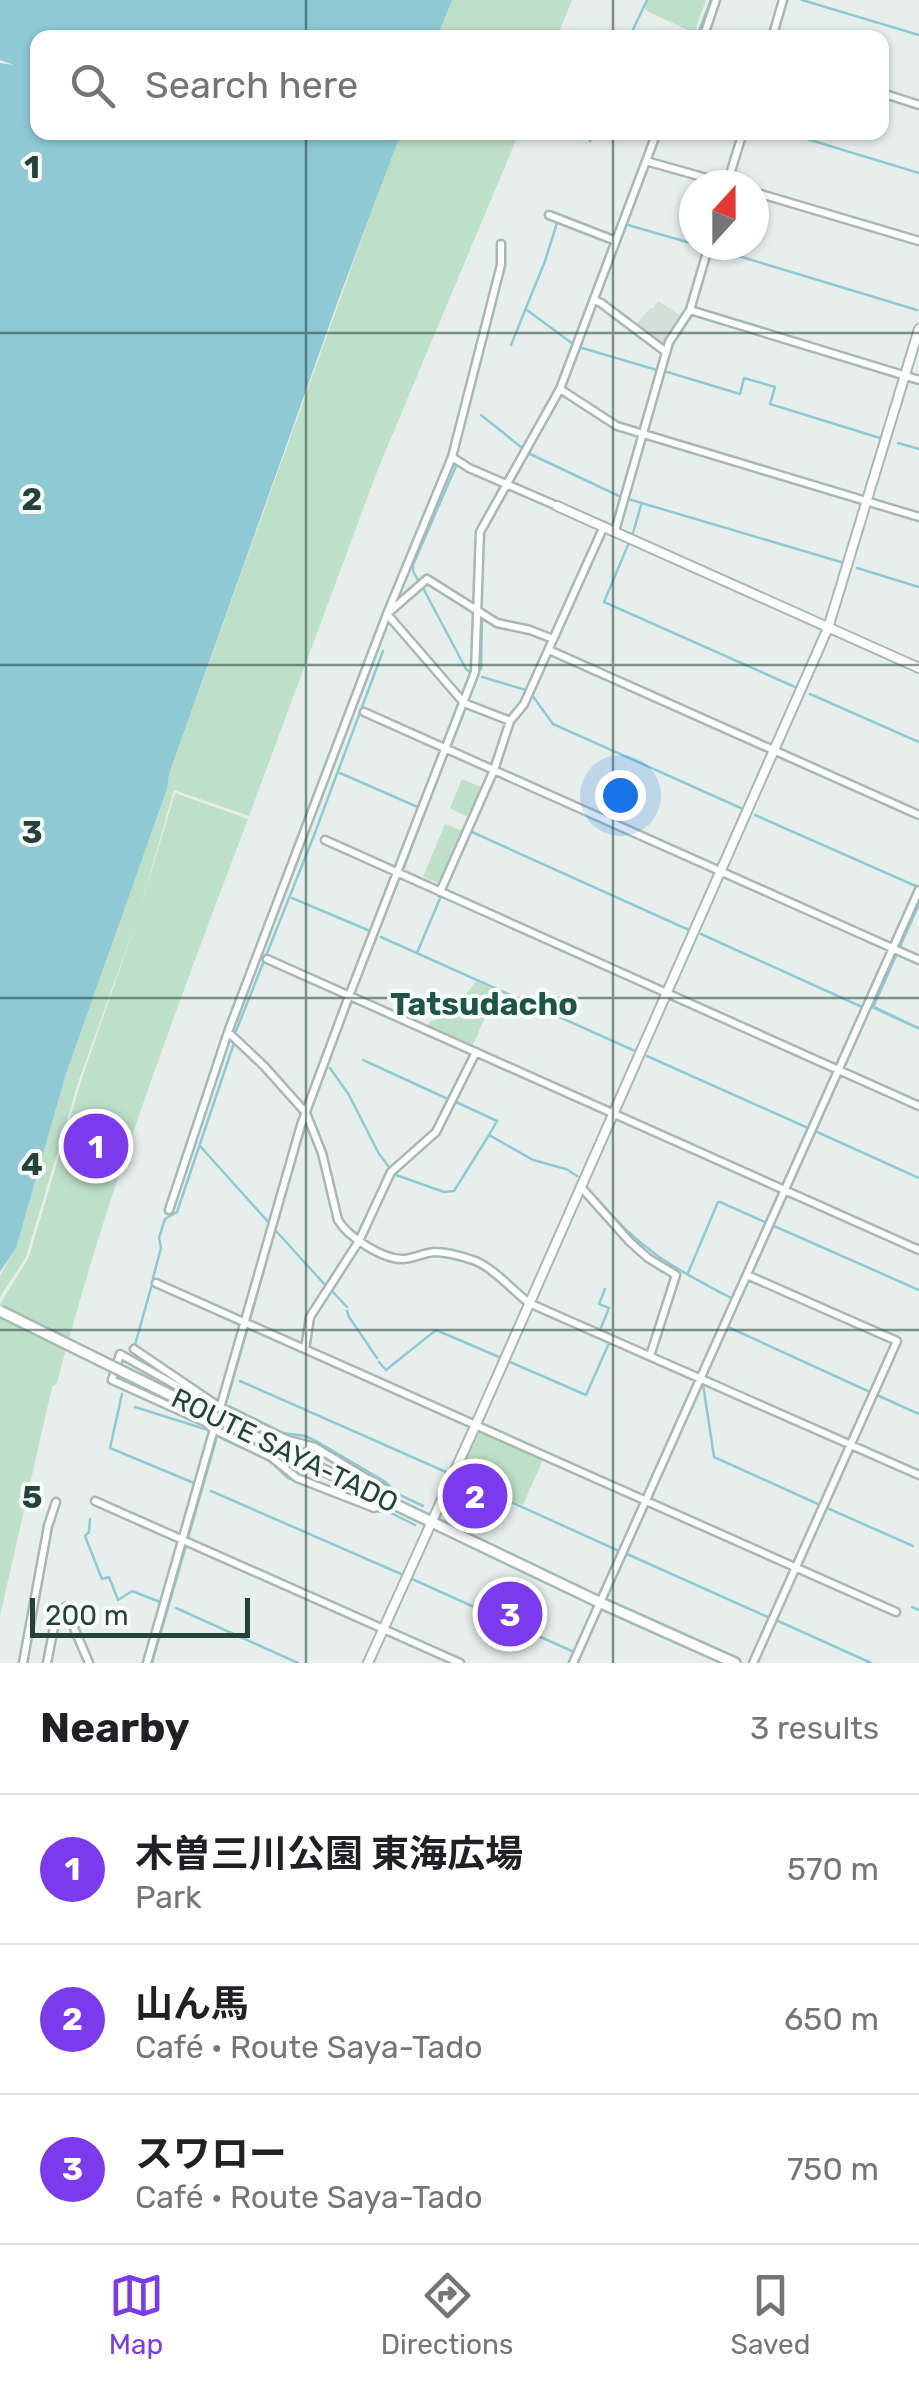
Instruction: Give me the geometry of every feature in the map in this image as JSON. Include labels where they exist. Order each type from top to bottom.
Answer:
[{"type":"main road","name":"ROUTE SAYA-TADO","points":[[0,1310],[431,1522],[735,1663]]},
{"type":"street","points":[[701,30],[716,0]]},
{"type":"street","points":[[774,30],[783,0]]},
{"type":"street","points":[[889,95],[919,104]]},
{"type":"street","points":[[146,1663],[306,1113],[476,672],[478,539],[484,521],[562,390],[654,140]]},
{"type":"street","points":[[732,170],[741,140]]},
{"type":"street","points":[[649,161],[679,170]]},
{"type":"street","points":[[769,197],[919,242]]},
{"type":"street","points":[[549,215],[616,242]]},
{"type":"street","points":[[168,1210],[228,1032],[387,614],[452,457],[501,264],[502,244]]},
{"type":"street","points":[[615,531],[669,342],[690,310],[705,260]]},
{"type":"street","points":[[597,301],[666,352]]},
{"type":"street","points":[[690,310],[919,380]]},
{"type":"street","points":[[368,1663],[828,628],[919,329]]},
{"type":"street","points":[[562,390],[617,426],[919,517]]},
{"type":"street","points":[[452,457],[469,468],[919,668]]},
{"type":"street","points":[[440,892],[494,770],[510,721],[524,704],[604,526]]},
{"type":"street","points":[[387,614],[427,579],[497,623],[553,639]]},
{"type":"street","points":[[387,614],[464,703],[510,721]]},
{"type":"street","points":[[549,650],[919,816]]},
{"type":"street","points":[[364,712],[919,960]]},
{"type":"street","points":[[326,840],[919,1106]]},
{"type":"street","points":[[574,1663],[784,1189],[896,950],[919,890]]},
{"type":"street","points":[[267,959],[919,1250]]},
{"type":"street","points":[[228,1032],[306,1113],[322,1153],[338,1220],[359,1241],[393,1258],[446,1253],[482,1264],[529,1304],[919,1475]]},
{"type":"street","points":[[305,1349],[310,1316],[359,1241],[391,1172],[436,1132],[476,1052]]},
{"type":"street","points":[[581,1187],[630,1242],[676,1274],[650,1356]]},
{"type":"street","points":[[747,1275],[897,1340],[753,1663]]},
{"type":"street","points":[[156,1283],[896,1612]]},
{"type":"street","points":[[134,1348],[220,1409]]},
{"type":"street","points":[[120,1354],[220,1409],[288,1440],[315,1447],[386,1490],[386,1500],[374,1508],[298,1478],[271,1457],[205,1422],[112,1380],[120,1354]]},
{"type":"street","points":[[95,1500],[460,1663]]},
{"type":"street","points":[[23,1663],[48,1526],[56,1502]]},
{"type":"street","points":[[48,1663],[54,1626],[65,1607],[89,1663]]},
{"type":"shaded area","points":[[658,301],[683,317],[663,346],[636,329]]},
{"type":"green space","points":[[450,0],[572,0],[560,30],[439,30]]},
{"type":"green space","points":[[647,0],[706,0],[695,30],[688,30],[644,7]]},
{"type":"green space","points":[[397,140],[516,140],[378,469],[249,816],[174,790],[140,909],[175,793],[248,819],[145,1098],[98,1240],[57,1383],[52,1387],[0,1616],[0,1304],[29,1257],[81,1081],[139,914],[79,1080],[26,1257],[0,1297],[0,1276],[16,1247],[66,1074],[169,774]]},
{"type":"green space","points":[[462,779],[483,788],[470,818],[450,808]]},
{"type":"green space","points":[[445,824],[463,831],[440,884],[423,877]]},
{"type":"green space","points":[[476,981],[497,991],[472,1047],[427,1028],[430,1022],[452,1013]]},
{"type":"green space","points":[[478,1431],[544,1457],[523,1505],[459,1478]]},
{"type":"water","points":[[0,0],[452,0],[440,30],[30,30],[30,140],[398,140],[169,774],[66,1074],[16,1248],[0,1272],[0,63],[14,65],[0,60]]},
{"type":"water","points":[[919,899],[919,907],[875,1006],[919,1030],[871,1008]]},
{"type":"waterway","points":[[633,30],[647,0]]},
{"type":"waterway","points":[[699,30],[711,0]]},
{"type":"waterway","points":[[802,0],[919,35]]},
{"type":"waterway","points":[[535,440],[564,389],[658,140]]},
{"type":"waterway","points":[[810,140],[919,173]]},
{"type":"waterway","points":[[511,345],[557,223]]},
{"type":"waterway","points":[[628,225],[679,240]]},
{"type":"waterway","points":[[752,260],[917,310]]},
{"type":"waterway","points":[[527,310],[573,344]]},
{"type":"waterway","points":[[692,315],[673,344],[664,371],[740,394],[744,378],[775,387],[770,404],[880,438]]},
{"type":"waterway","points":[[582,348],[657,370]]},
{"type":"waterway","points":[[481,415],[521,447]]},
{"type":"waterway","points":[[898,443],[919,449]]},
{"type":"waterway","points":[[528,453],[619,496]]},
{"type":"waterway","points":[[419,582],[413,565],[456,466]]},
{"type":"waterway","points":[[628,499],[841,562]]},
{"type":"waterway","points":[[633,533],[641,505]]},
{"type":"waterway","points":[[628,545],[604,602],[795,687]]},
{"type":"waterway","points":[[857,568],[919,587]]},
{"type":"waterway","points":[[423,588],[471,673]]},
{"type":"waterway","points":[[481,591],[481,608]]},
{"type":"waterway","points":[[481,669],[482,620]]},
{"type":"waterway","points":[[236,1031],[383,651]]},
{"type":"waterway","points":[[482,677],[526,690]]},
{"type":"waterway","points":[[810,694],[919,742]]},
{"type":"waterway","points":[[532,695],[553,724],[743,809]]},
{"type":"waterway","points":[[450,747],[463,715]]},
{"type":"waterway","points":[[404,867],[447,753]]},
{"type":"waterway","points":[[340,773],[420,808]]},
{"type":"waterway","points":[[755,815],[918,887]]},
{"type":"waterway","points":[[472,832],[689,930]]},
{"type":"waterway","points":[[354,992],[399,878]]},
{"type":"waterway","points":[[417,953],[441,896]]},
{"type":"waterway","points":[[292,898],[370,931]]},
{"type":"waterway","points":[[701,934],[862,1007]]},
{"type":"waterway","points":[[381,937],[635,1051]]},
{"type":"waterway","points":[[344,1017],[351,1001]]},
{"type":"waterway","points":[[153,1278],[165,1219],[177,1212],[234,1043]]},
{"type":"waterway","points":[[647,1056],[808,1128]]},
{"type":"waterway","points":[[363,1060],[448,1099]]},
{"type":"waterway","points":[[330,1068],[389,1167]]},
{"type":"waterway","points":[[456,1102],[497,1121],[489,1135]]},
{"type":"waterway","points":[[815,1131],[919,1178]]},
{"type":"waterway","points":[[396,1175],[444,1192],[454,1191],[489,1135],[533,1160],[577,1176]]},
{"type":"waterway","points":[[200,1146],[270,1224]]},
{"type":"waterway","points":[[250,1319],[293,1165]]},
{"type":"waterway","points":[[597,1198],[628,1232],[659,1257],[733,1299]]},
{"type":"waterway","points":[[688,1273],[718,1202],[765,1222]]},
{"type":"waterway","points":[[774,1226],[919,1290]]},
{"type":"waterway","points":[[277,1232],[326,1286]]},
{"type":"waterway","points":[[152,1284],[135,1345],[218,1401]]},
{"type":"waterway","points":[[600,1330],[609,1308],[599,1304],[605,1289]]},
{"type":"waterway","points":[[332,1291],[347,1307]]},
{"type":"waterway","points":[[706,1374],[738,1302]]},
{"type":"waterway","points":[[347,1311],[377,1358]]},
{"type":"waterway","points":[[226,1403],[248,1327]]},
{"type":"waterway","points":[[728,1327],[870,1392]]},
{"type":"waterway","points":[[379,1362],[386,1370],[436,1330],[499,1357]]},
{"type":"waterway","points":[[597,1337],[696,1381]]},
{"type":"waterway","points":[[510,1362],[586,1395],[609,1343]]},
{"type":"waterway","points":[[240,1381],[446,1472]]},
{"type":"waterway","points":[[703,1384],[714,1457],[820,1505]]},
{"type":"waterway","points":[[122,1394],[110,1448],[194,1483]]},
{"type":"waterway","points":[[877,1395],[919,1414]]},
{"type":"waterway","points":[[229,1406],[283,1433],[316,1441],[423,1506]]},
{"type":"waterway","points":[[135,1407],[208,1430]]},
{"type":"waterway","points":[[223,1439],[269,1460],[297,1481]]},
{"type":"waterway","points":[[188,1538],[216,1440]]},
{"type":"waterway","points":[[458,1478],[619,1551]]},
{"type":"waterway","points":[[211,1491],[401,1574]]},
{"type":"waterway","points":[[827,1508],[913,1546]]},
{"type":"waterway","points":[[374,1511],[391,1513],[415,1525]]},
{"type":"waterway","points":[[90,1519],[85,1536],[102,1579],[109,1577],[118,1600],[132,1591],[160,1602]]},
{"type":"waterway","points":[[152,1663],[186,1546]]},
{"type":"waterway","points":[[627,1554],[770,1618]]},
{"type":"waterway","points":[[412,1579],[574,1652],[570,1661]]},
{"type":"waterway","points":[[912,1607],[919,1610]]},
{"type":"waterway","points":[[176,1608],[298,1663]]},
{"type":"waterway","points":[[776,1620],[871,1663]]},
{"type":"place","name":"木曽三川公園 東海広場","points":[[96,1146]]},
{"type":"place","name":"山ん馬","points":[[475,1496]]},
{"type":"place","name":"スワロー","points":[[510,1614]]},
{"type":"district","name":"Tatsudacho","points":[[484,1004]]}]
